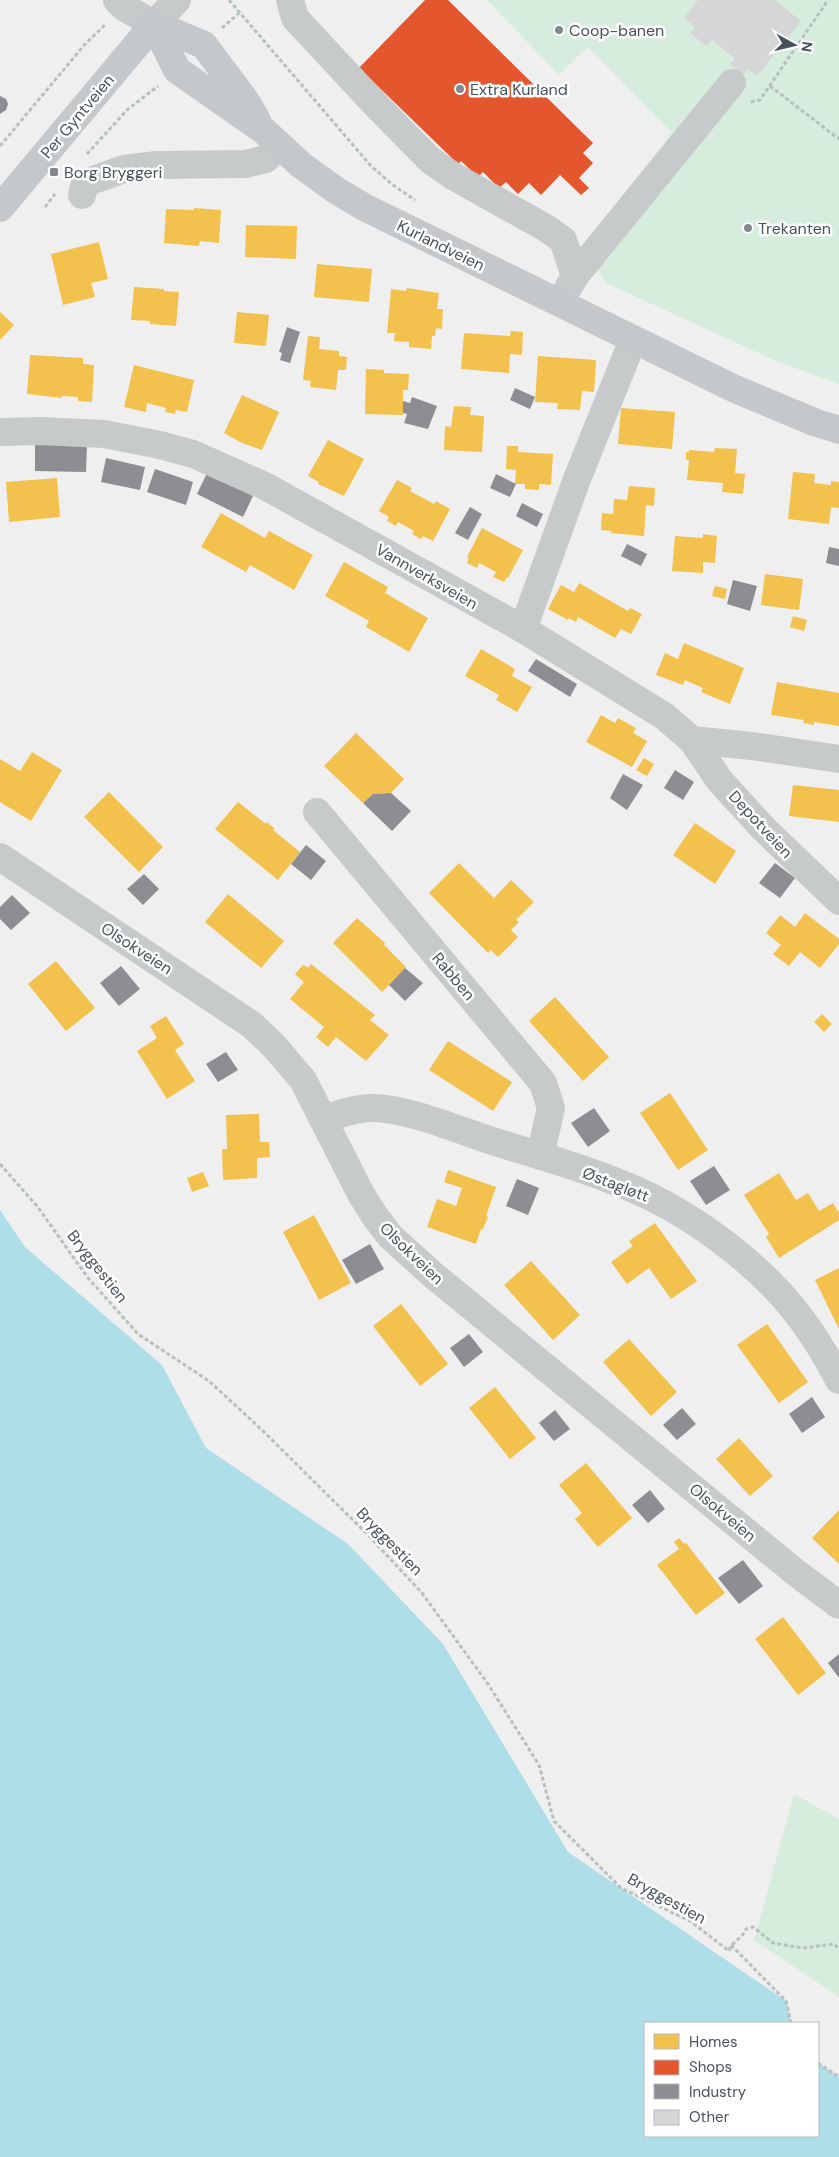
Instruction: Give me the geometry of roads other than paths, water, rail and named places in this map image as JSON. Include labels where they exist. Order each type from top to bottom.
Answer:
[{"type":"main road","name":"Kurlandveien","points":[[154,24],[204,45],[271,138],[336,191],[364,207],[735,389],[814,422],[839,430]]},
{"type":"main road","name":"Per Gyntveien","points":[[0,208],[154,24]]},
{"type":"street","points":[[121,4],[154,24],[177,0]]},
{"type":"street","points":[[290,0],[295,18],[430,160],[453,176],[546,228],[562,240],[575,276]]},
{"type":"street","points":[[560,303],[575,276],[732,83]]},
{"type":"street","points":[[82,195],[85,183],[124,169],[157,165],[244,164],[266,159],[271,138]]},
{"type":"street","points":[[523,629],[577,480],[633,340]]},
{"type":"street","name":"Vannverksveien","points":[[0,432],[40,431],[104,434],[151,443],[193,454],[265,486],[523,629],[664,716],[692,740]]},
{"type":"street","points":[[692,740],[752,746],[839,759]]},
{"type":"street","name":"Depotveien","points":[[692,740],[720,781],[757,821],[839,902]]},
{"type":"street","name":"Rabben","points":[[317,812],[543,1082],[551,1108],[540,1156]]},
{"type":"street","name":"Olsokveien","points":[[0,858],[252,1025],[274,1046],[303,1080],[361,1194],[390,1236],[411,1256],[794,1572],[839,1605]]},
{"type":"street","name":"Østagløtt","points":[[324,1118],[353,1110],[388,1109],[540,1156],[648,1195],[689,1218],[744,1260],[776,1288],[788,1302],[828,1360],[839,1380]]},
{"type":"water","points":[[0,1210],[25,1247],[162,1365],[206,1448],[348,1544],[443,1644],[568,1852],[786,2001],[791,2022],[644,2022],[644,2137],[819,2137],[819,2064],[839,2077],[839,2157],[0,2157]]},
{"type":"place","name":"Coop-banen","points":[[559,30]]},
{"type":"place","name":"Extra Kurland","points":[[460,89]]},
{"type":"place","name":"Borg Bryggeri","points":[[54,172]]},
{"type":"place","name":"Trekanten","points":[[748,228]]}]
